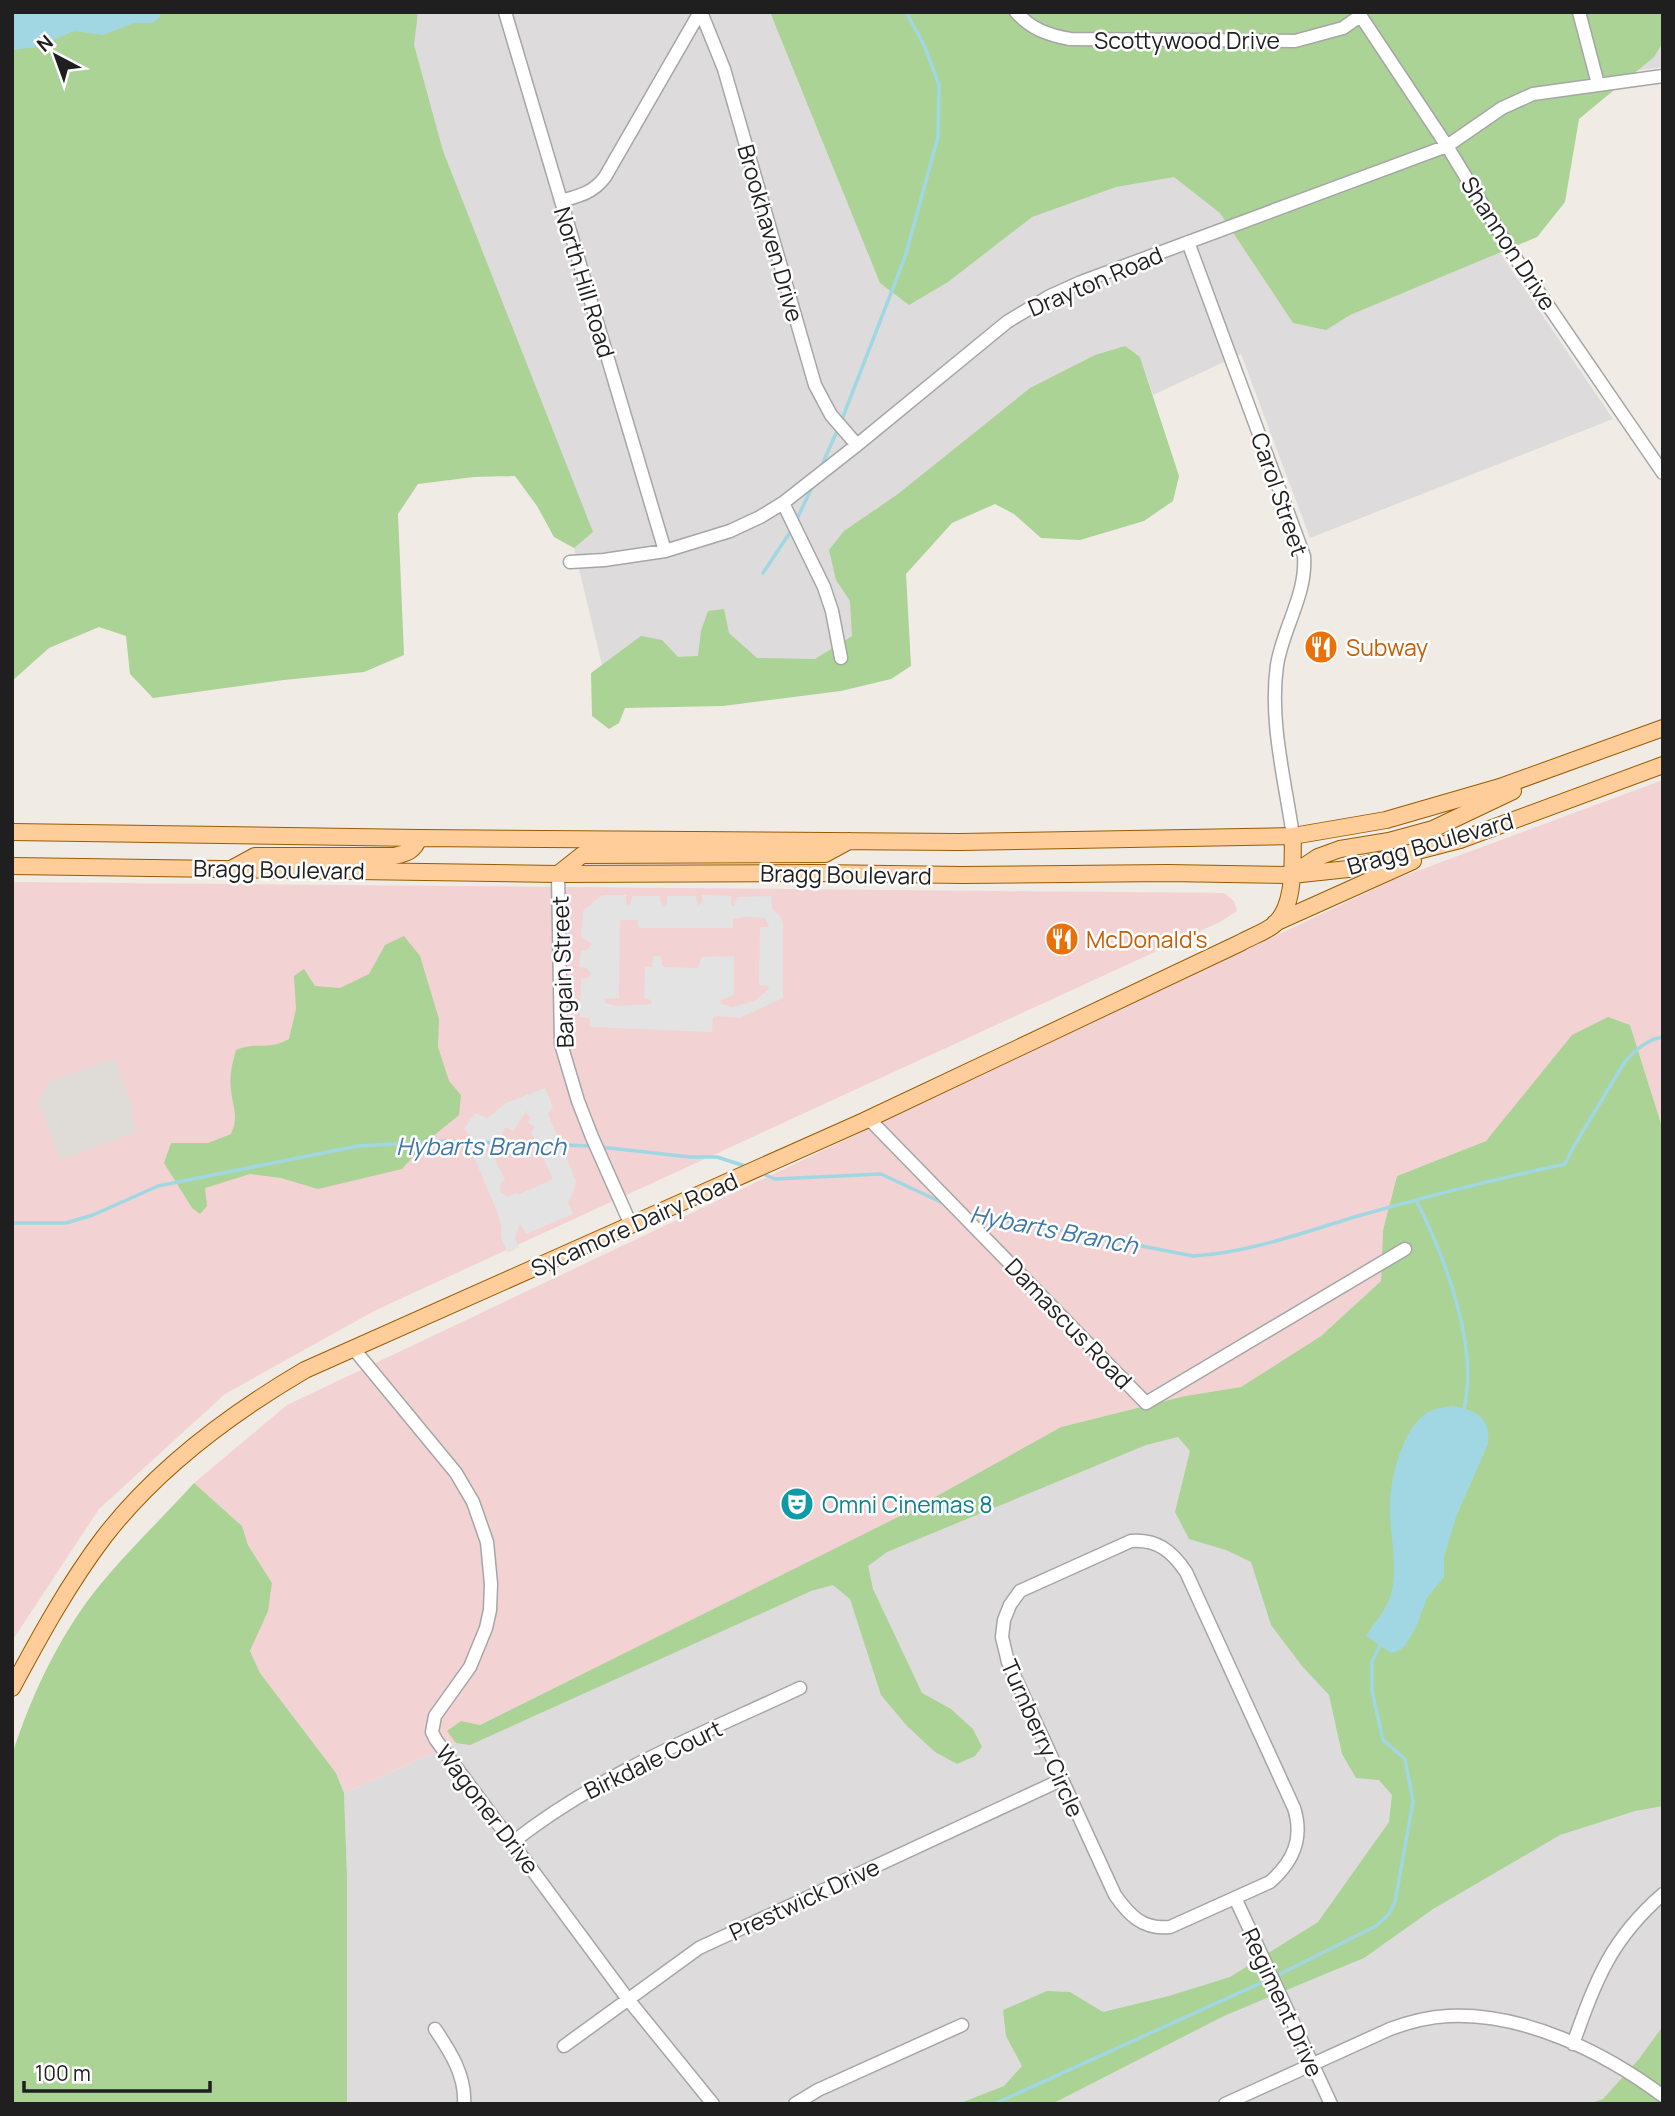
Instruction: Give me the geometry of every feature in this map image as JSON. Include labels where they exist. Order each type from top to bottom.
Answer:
[{"type":"main road","name":"Bragg Boulevard","points":[[12,832],[969,842],[1293,836],[1386,820],[1500,787],[1663,728]]},
{"type":"main road","points":[[1292,875],[1318,856],[1433,829],[1574,761]]},
{"type":"main road","name":"Bragg Boulevard","points":[[12,866],[558,874],[1292,875],[1348,869],[1460,840],[1663,765]]},
{"type":"main road","points":[[1275,923],[1285,906],[1292,875],[1293,836]]},
{"type":"main road","points":[[231,869],[255,856],[394,856],[409,853],[416,847],[419,838]]},
{"type":"main road","points":[[558,874],[582,855],[825,854],[851,840]]},
{"type":"main road","name":"Sycamore Dairy Road","points":[[12,1688],[67,1593],[105,1537],[138,1499],[206,1436],[305,1370],[869,1119],[1131,995],[1275,923],[1460,840]]},
{"type":"street","name":"North Hill Road","points":[[505,12],[665,551]]},
{"type":"street","points":[[561,201],[587,194],[600,183],[700,12]]},
{"type":"street","name":"Brookhaven Drive","points":[[700,12],[724,68],[815,385],[831,415],[857,445]]},
{"type":"street","name":"Scottywood Drive","points":[[1016,12],[1038,30],[1070,39],[1295,41],[1343,28],[1359,14]]},
{"type":"street","points":[[1578,12],[1598,84]]},
{"type":"street","name":"Shannon Drive","points":[[1359,14],[1447,146],[1512,253],[1663,473]]},
{"type":"street","name":"Drayton Road","points":[[570,562],[604,561],[665,551],[730,531],[761,517],[857,445],[1007,323],[1028,308],[1081,282],[1447,146],[1517,100],[1549,90],[1663,76]]},
{"type":"street","name":"Carol Street","points":[[1188,242],[1304,556],[1304,582],[1283,639],[1275,689],[1275,714],[1293,836]]},
{"type":"street","points":[[783,503],[824,587],[832,611],[841,658]]},
{"type":"street","name":"Bargain Street","points":[[558,874],[561,1044],[578,1101],[631,1225]]},
{"type":"street","name":"Damascus Road","points":[[869,1119],[1146,1403],[1405,1249]]},
{"type":"street","name":"Wagoner Drive","points":[[353,1348],[456,1473],[479,1518],[489,1559],[490,1610],[481,1644],[470,1667],[435,1716],[432,1732],[627,1998],[713,2104]]},
{"type":"street","name":"Turnberry Circle","points":[[1139,1540],[1156,1544],[1170,1552],[1186,1572],[1296,1816],[1297,1842],[1288,1865],[1270,1882],[1236,1900],[1170,1927],[1153,1927],[1138,1921],[1125,1910],[1115,1895],[1061,1780],[1005,1654],[1002,1637],[1007,1612],[1020,1591],[1123,1543],[1139,1540]]},
{"type":"street","name":"Birkdale Court","points":[[513,1842],[561,1805],[598,1783],[800,1688]]},
{"type":"street","name":"Prestwick Drive","points":[[564,2046],[699,1948],[1061,1780]]},
{"type":"street","points":[[1573,2044],[1596,1980],[1607,1958],[1632,1923],[1663,1894]]},
{"type":"street","name":"Regiment Drive","points":[[1236,1900],[1331,2104]]},
{"type":"street","points":[[1225,2104],[1390,2029],[1414,2021],[1447,2016],[1490,2018],[1514,2023],[1573,2044],[1611,2063],[1663,2096]]},
{"type":"street","points":[[795,2104],[818,2090],[962,2025]]},
{"type":"street","points":[[436,2029],[454,2058],[465,2095],[464,2104]]},
{"type":"shaded area","points":[[387,12],[1663,12],[1663,67],[1507,89],[1565,202],[1537,237],[1500,253],[1613,419],[1310,538],[1241,354],[1153,395],[1140,357],[875,509],[911,666],[602,665],[574,548]]},
{"type":"shaded area","points":[[1663,780],[1663,1130],[1630,1025],[1527,1093],[1486,1141],[1397,1176],[1383,1230],[1381,1281],[1321,1336],[1241,1387],[1185,1396],[1061,1427],[908,1512],[480,1725],[461,1721],[448,1731],[456,1743],[344,1793],[336,1773],[260,1673],[250,1651],[272,1583],[248,1545],[242,1526],[194,1483],[287,1405],[1393,880]]},
{"type":"shaded area","points":[[12,882],[1224,893],[1234,901],[1237,911],[1220,922],[376,1310],[225,1394],[99,1509],[12,1641]]},
{"type":"shaded area","points":[[602,895],[626,895],[628,905],[631,904],[632,896],[660,896],[660,902],[664,906],[667,896],[696,896],[698,906],[702,902],[702,895],[731,896],[731,904],[734,906],[737,897],[771,896],[772,909],[783,923],[783,998],[740,1018],[717,1016],[713,1018],[712,1032],[590,1027],[590,1018],[580,1017],[581,979],[588,978],[591,974],[586,968],[579,967],[581,950],[586,951],[592,944],[581,937],[583,911]],"holes":[[[765,918],[769,927],[760,927],[759,985],[768,986],[769,989],[754,1001],[733,1007],[721,1004],[720,1000],[734,995],[734,956],[701,957],[698,968],[664,967],[661,956],[653,956],[652,967],[645,967],[644,998],[651,1000],[652,1004],[616,1006],[605,1003],[604,999],[619,998],[620,920],[638,920],[638,927],[642,928],[733,928],[733,919]]]},
{"type":"shaded area","points":[[115,1058],[133,1110],[130,1112],[137,1132],[60,1160],[38,1101],[49,1082]]},
{"type":"shaded area","points":[[545,1088],[553,1107],[548,1114],[576,1181],[568,1202],[573,1214],[526,1234],[519,1225],[515,1238],[519,1247],[508,1253],[501,1237],[501,1224],[496,1209],[471,1150],[472,1138],[464,1129],[475,1113],[487,1118],[506,1103]],"holes":[[[528,1108],[526,1113],[531,1118],[528,1122],[535,1127],[531,1132],[553,1179],[508,1197],[500,1191],[500,1184],[505,1180],[495,1159],[485,1154],[490,1141],[498,1144],[505,1127],[514,1131]]]},
{"type":"shaded area","points":[[1185,1396],[1663,1657],[1663,2104],[1052,2104],[1224,2016],[1364,1958],[995,2104],[347,2104],[347,1875],[344,1793],[456,1743]]},
{"type":"green space","points":[[12,12],[418,12],[414,45],[443,151],[593,532],[574,548],[554,537],[537,506],[515,476],[474,477],[418,484],[398,514],[404,655],[364,672],[153,698],[130,674],[126,636],[99,627],[49,648],[12,681]]},
{"type":"green space","points":[[770,12],[1663,12],[1663,42],[1654,57],[1579,119],[1565,202],[1537,237],[1350,315],[1326,330],[1293,323],[1220,213],[1174,177],[1116,187],[1032,217],[948,282],[909,305],[880,283]]},
{"type":"green space","points":[[1125,346],[1140,357],[1179,476],[1173,501],[1144,521],[1080,540],[1041,538],[1014,514],[995,504],[952,523],[906,574],[911,666],[891,679],[841,691],[723,706],[625,708],[619,723],[609,729],[592,716],[591,673],[641,636],[662,640],[678,657],[698,656],[701,631],[708,611],[724,609],[729,633],[757,658],[815,659],[852,636],[850,601],[836,580],[829,550],[844,531],[898,494],[1030,388],[1095,355]]},
{"type":"green space","points":[[404,936],[420,956],[439,1019],[438,1047],[449,1081],[461,1095],[459,1115],[426,1142],[402,1169],[318,1189],[281,1178],[250,1174],[205,1188],[207,1206],[200,1214],[192,1208],[164,1163],[171,1143],[208,1143],[231,1134],[235,1117],[231,1075],[236,1050],[250,1046],[275,1045],[289,1039],[296,1009],[294,976],[304,969],[315,986],[340,988],[369,974],[385,945]]},
{"type":"green space","points":[[1608,1017],[1630,1025],[1663,1130],[1663,1806],[1635,1811],[1560,1835],[1433,1909],[1364,1958],[1224,2016],[1052,2104],[958,2104],[1004,2086],[1022,2066],[1006,2036],[1003,2010],[1047,1991],[1070,1992],[1103,2012],[1169,1996],[1230,1977],[1318,1922],[1389,1822],[1392,1795],[1379,1780],[1356,1778],[1342,1754],[1329,1695],[1302,1666],[1271,1625],[1251,1562],[1226,1550],[1189,1539],[1175,1512],[1190,1451],[1178,1437],[1146,1445],[887,1552],[868,1566],[873,1589],[922,1693],[951,1709],[973,1729],[982,1747],[975,1756],[957,1764],[935,1752],[907,1726],[881,1695],[850,1599],[833,1585],[811,1591],[470,1745],[456,1743],[447,1731],[461,1721],[480,1725],[908,1512],[1061,1427],[1185,1396],[1241,1387],[1321,1336],[1381,1281],[1383,1230],[1397,1176],[1486,1141],[1572,1035]]},
{"type":"green space","points":[[194,1483],[242,1526],[248,1545],[272,1583],[268,1611],[250,1651],[260,1673],[336,1773],[344,1793],[347,1875],[347,2104],[12,2104],[12,1755],[40,1683],[78,1614],[110,1573]]},
{"type":"green space","points":[[1663,2026],[1663,2104],[1588,2104],[1603,2099],[1639,2059]]},
{"type":"water","points":[[12,12],[162,12],[152,23],[134,23],[103,35],[74,31],[37,47],[12,50]]},
{"type":"water","points":[[1453,1406],[1469,1410],[1485,1421],[1488,1444],[1456,1517],[1444,1557],[1444,1577],[1427,1598],[1405,1646],[1391,1653],[1366,1636],[1387,1605],[1393,1584],[1390,1502],[1398,1458],[1410,1431],[1419,1420],[1428,1412]]},
{"type":"waterway","points":[[841,422],[905,257],[938,137],[939,85],[925,47],[906,12]]},
{"type":"waterway","points":[[821,467],[838,429]]},
{"type":"waterway","points":[[796,521],[814,483]]},
{"type":"waterway","points":[[763,573],[791,531]]},
{"type":"waterway","name":"Hybarts Branch","points":[[971,1216],[1029,1224],[1193,1256],[1235,1251],[1276,1241],[1410,1202],[1565,1164],[1624,1063],[1641,1046],[1663,1037]]},
{"type":"waterway","name":"Hybarts Branch","points":[[12,1223],[66,1223],[93,1215],[158,1186],[358,1146],[443,1141],[592,1146]]},
{"type":"waterway","name":"Hybarts Branch","points":[[600,1147],[690,1157],[717,1157],[748,1167]]},
{"type":"waterway","name":"Hybarts Branch","points":[[761,1173],[775,1179],[881,1174],[945,1204]]},
{"type":"waterway","points":[[1416,1200],[1438,1248],[1457,1303],[1467,1360],[1463,1412]]},
{"type":"waterway","points":[[994,2104],[1276,1976],[1376,1926],[1389,1914],[1395,1902],[1413,1802],[1405,1759],[1383,1740],[1372,1691],[1372,1662],[1381,1643]]},
{"type":"place","name":"Subway","points":[[1321,647]]},
{"type":"place","name":"McDonald's","points":[[1062,939]]},
{"type":"place","name":"Omni Cinemas 8","points":[[797,1504]]}]
